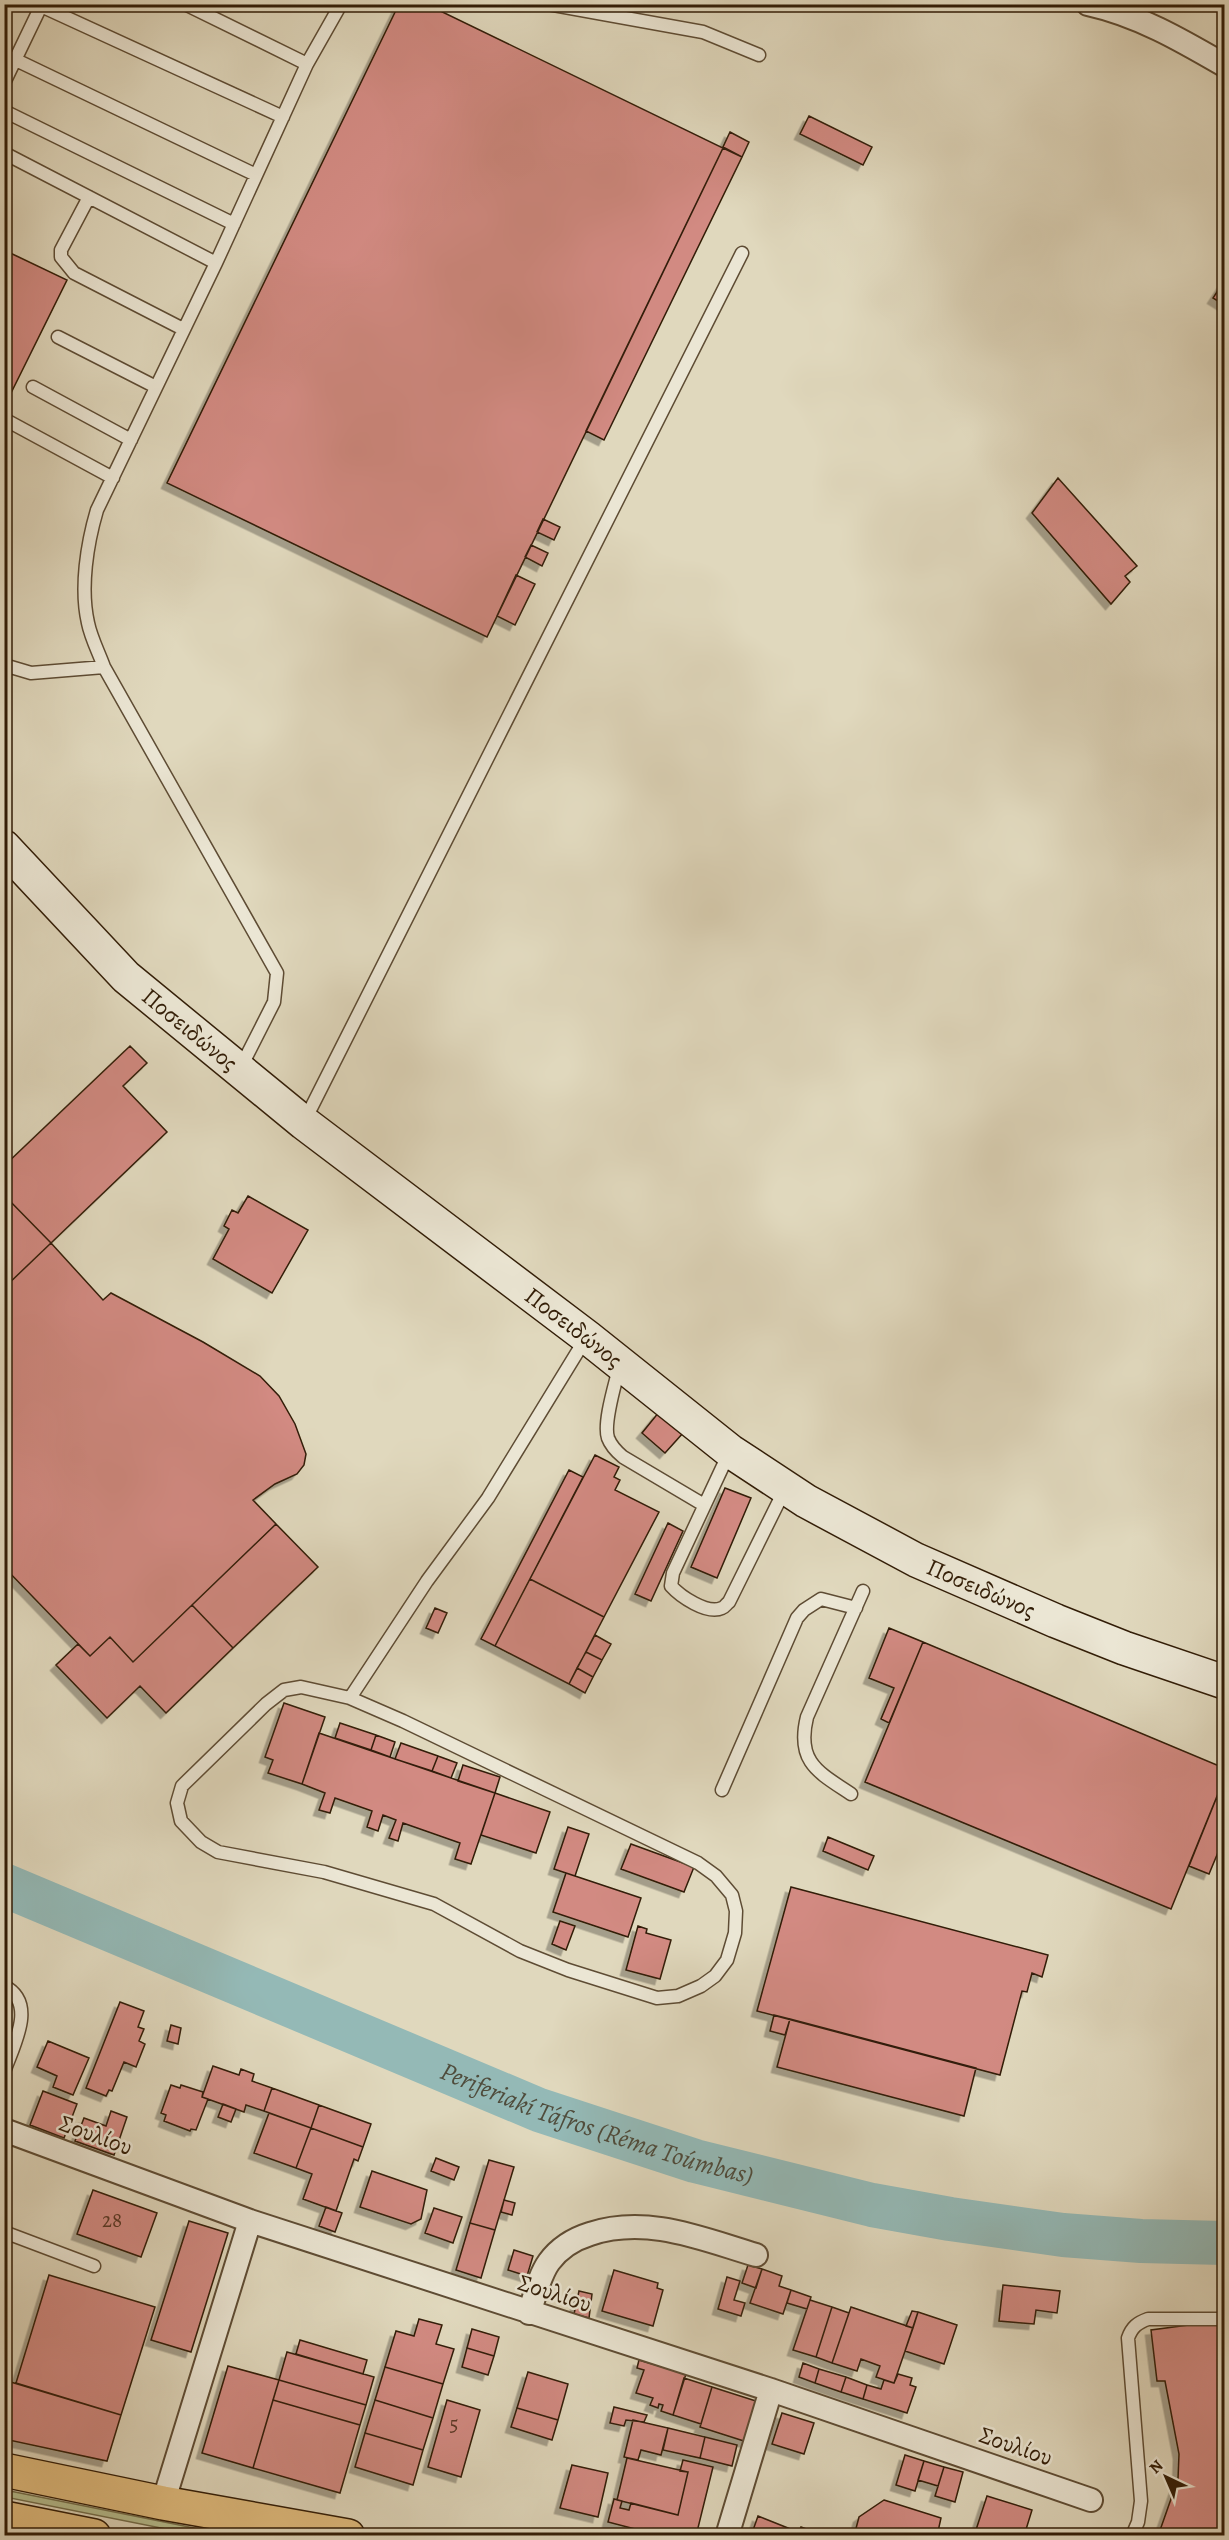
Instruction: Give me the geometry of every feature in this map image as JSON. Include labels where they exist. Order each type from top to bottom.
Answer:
[{"type":"main road","points":[[4,2470],[163,2504],[348,2535]]},
{"type":"main road","points":[[4,2518],[94,2535]]},
{"type":"street","points":[[1088,4],[1156,27],[1224,65]]},
{"type":"street","name":"Ποσειδώνος","points":[[4,847],[126,977],[304,1123],[587,1337],[730,1451],[806,1502],[916,1560],[1124,1648],[1224,1682]]},
{"type":"street","name":"Σουλίου","points":[[4,2130],[250,2222],[771,2390],[1090,2500]]},
{"type":"street","points":[[163,2504],[250,2222]]},
{"type":"street","points":[[529,2313],[544,2271],[558,2252],[574,2240],[600,2230],[632,2226],[660,2227],[756,2255]]},
{"type":"street","points":[[727,2535],[771,2390]]},
{"type":"lane","points":[[185,4],[307,64]]},
{"type":"lane","points":[[240,1070],[274,1002],[277,973],[104,667],[87,622],[85,577],[88,542],[97,510],[216,263],[307,64],[341,4]]},
{"type":"lane","points":[[548,4],[704,32],[759,55]]},
{"type":"lane","points":[[4,83],[41,5],[283,117]]},
{"type":"lane","points":[[16,60],[256,175]]},
{"type":"lane","points":[[4,111],[234,224]]},
{"type":"lane","points":[[4,153],[216,263]]},
{"type":"lane","points":[[89,197],[61,250],[65,264],[74,273],[183,329]]},
{"type":"lane","points":[[304,1123],[742,253]]},
{"type":"lane","points":[[58,337],[156,387]]},
{"type":"lane","points":[[33,387],[131,440]]},
{"type":"lane","points":[[4,420],[113,478]]},
{"type":"lane","points":[[4,665],[31,673],[104,667]]},
{"type":"lane","points":[[350,1698],[427,1581],[488,1498],[587,1337]]},
{"type":"lane","points":[[620,1364],[607,1425],[608,1437],[613,1448],[623,1457],[704,1505]]},
{"type":"lane","points":[[730,1451],[673,1573],[671,1586],[678,1594],[710,1610],[722,1608],[729,1602],[785,1488]]},
{"type":"lane","points":[[851,1794],[820,1773],[808,1757],[802,1738],[807,1717],[863,1591]]},
{"type":"lane","points":[[722,1790],[797,1618],[804,1610],[821,1599],[856,1608]]},
{"type":"lane","points":[[301,1687],[350,1698],[403,1721],[698,1863],[716,1876],[732,1895],[736,1911],[735,1933],[727,1960],[715,1976],[701,1986],[678,1996],[657,1998],[568,1970],[520,1951],[434,1904],[324,1872],[218,1852],[201,1842],[181,1821],[177,1803],[182,1786],[266,1704],[284,1690],[301,1687]]},
{"type":"lane","points":[[4,1986],[16,1994],[20,2001],[23,2018],[4,2072]]},
{"type":"lane","points":[[4,2232],[94,2266]]},
{"type":"lane","points":[[1132,2535],[1138,2522],[1141,2500],[1128,2338],[1131,2330],[1138,2323],[1148,2319],[1224,2319]]},
{"type":"green space","points":[[5,2490],[229,2535],[196,2535],[5,2497]]},
{"type":"building","points":[[399,4],[426,4],[723,148],[487,637],[167,483]]},
{"type":"building","points":[[809,116],[872,147],[863,165],[800,134]]},
{"type":"building","points":[[730,132],[749,142],[742,157],[723,147]]},
{"type":"building","points":[[723,148],[742,157],[604,440],[586,431]]},
{"type":"building","points":[[4,250],[67,280],[7,401],[4,400]]},
{"type":"building","points":[[1224,281],[1224,305],[1213,298]]},
{"type":"building","points":[[1058,478],[1137,566],[1125,576],[1130,582],[1111,604],[1032,513]]},
{"type":"building","points":[[543,519],[560,527],[554,540],[537,532]]},
{"type":"building","points":[[531,545],[548,553],[542,566],[525,557]]},
{"type":"building","points":[[516,575],[535,584],[515,625],[497,616]]},
{"type":"building","points":[[130,1046],[147,1063],[123,1086],[167,1132],[51,1243],[4,1195],[4,1166]]},
{"type":"building","points":[[4,1195],[51,1243],[4,1288]]},
{"type":"building","points":[[248,1196],[308,1230],[272,1293],[213,1259],[229,1229],[224,1226],[232,1210],[238,1213]]},
{"type":"building","points":[[51,1243],[103,1300],[111,1293],[203,1342],[260,1376],[279,1396],[295,1424],[306,1454],[304,1465],[297,1474],[275,1484],[253,1500],[276,1524],[133,1662],[110,1637],[90,1656],[4,1567],[4,1288]]},
{"type":"building","points":[[659,1412],[683,1433],[665,1453],[642,1433]]},
{"type":"building","points":[[595,1455],[619,1467],[614,1477],[620,1480],[615,1490],[659,1512],[604,1617],[530,1579]]},
{"type":"building","points":[[569,1470],[583,1477],[495,1646],[481,1639]]},
{"type":"building","points":[[725,1488],[751,1498],[717,1578],[691,1567]]},
{"type":"building","points":[[668,1523],[683,1531],[651,1601],[635,1594]]},
{"type":"building","points":[[276,1524],[318,1567],[233,1648],[192,1605]]},
{"type":"building","points":[[530,1579],[604,1617],[569,1684],[495,1646]]},
{"type":"building","points":[[192,1605],[233,1648],[166,1713],[140,1686],[107,1718],[56,1665],[78,1644],[90,1656],[110,1637],[133,1662]]},
{"type":"building","points":[[435,1608],[447,1613],[438,1633],[426,1628]]},
{"type":"building","points":[[889,1628],[923,1642],[889,1723],[881,1719],[894,1688],[869,1678]]},
{"type":"building","points":[[595,1635],[611,1644],[602,1660],[586,1652]]},
{"type":"building","points":[[923,1642],[1224,1768],[1224,1779],[1171,1909],[865,1782]]},
{"type":"building","points":[[586,1652],[602,1660],[593,1677],[577,1668]]},
{"type":"building","points":[[577,1668],[593,1677],[585,1693],[569,1684]]},
{"type":"building","points":[[284,1703],[325,1717],[302,1784],[268,1773],[273,1760],[265,1757]]},
{"type":"building","points":[[340,1723],[376,1735],[371,1750],[335,1738]]},
{"type":"building","points":[[319,1733],[495,1793],[471,1864],[455,1859],[460,1843],[403,1823],[398,1841],[389,1838],[396,1820],[383,1815],[378,1831],[367,1827],[372,1811],[335,1798],[330,1813],[319,1810],[325,1793],[302,1784]]},
{"type":"building","points":[[376,1735],[395,1742],[390,1757],[371,1750]]},
{"type":"building","points":[[401,1743],[438,1756],[432,1771],[395,1759]]},
{"type":"building","points":[[438,1756],[457,1763],[451,1778],[432,1771]]},
{"type":"building","points":[[463,1765],[500,1777],[495,1793],[458,1781]]},
{"type":"building","points":[[1224,1779],[1224,1802],[1216,1799]]},
{"type":"building","points":[[495,1793],[550,1812],[536,1853],[481,1835]]},
{"type":"building","points":[[1216,1799],[1224,1802],[1224,1838],[1209,1874],[1189,1866]]},
{"type":"building","points":[[568,1827],[589,1834],[575,1876],[554,1869]]},
{"type":"building","points":[[828,1837],[874,1856],[868,1870],[823,1851]]},
{"type":"building","points":[[631,1844],[694,1867],[684,1892],[621,1869]]},
{"type":"building","points":[[566,1873],[641,1898],[628,1937],[553,1912]]},
{"type":"building","points":[[791,1887],[1048,1955],[1042,1977],[1032,1973],[1027,1992],[1022,1991],[1000,2075],[757,2011]]},
{"type":"building","points":[[560,1921],[575,1926],[566,1950],[552,1944]]},
{"type":"building","points":[[638,1926],[647,1929],[646,1933],[671,1940],[660,1979],[626,1970]]},
{"type":"building","points":[[120,2002],[144,2011],[138,2027],[144,2029],[139,2041],[145,2044],[136,2067],[124,2062],[112,2091],[109,2090],[106,2096],[86,2088]]},
{"type":"building","points":[[774,2015],[790,2019],[785,2035],[770,2031]]},
{"type":"building","points":[[790,2019],[976,2068],[964,2116],[777,2067]]},
{"type":"building","points":[[171,2025],[181,2028],[178,2044],[167,2041]]},
{"type":"building","points":[[48,2041],[89,2058],[73,2095],[53,2087],[57,2076],[37,2067]]},
{"type":"building","points":[[213,2066],[239,2075],[241,2069],[254,2074],[252,2081],[272,2088],[264,2111],[246,2105],[244,2112],[202,2097]]},
{"type":"building","points":[[171,2085],[180,2088],[181,2085],[203,2092],[202,2097],[208,2099],[196,2130],[191,2129],[190,2131],[164,2121],[166,2115],[161,2113]]},
{"type":"building","points":[[272,2088],[319,2105],[311,2128],[264,2111]]},
{"type":"building","points":[[43,2091],[77,2104],[64,2138],[30,2125]]},
{"type":"building","points":[[223,2104],[236,2109],[231,2122],[218,2117]]},
{"type":"building","points":[[319,2105],[371,2124],[363,2147],[311,2128]]},
{"type":"building","points":[[111,2111],[127,2117],[114,2155],[75,2141],[84,2118],[106,2126]]},
{"type":"building","points":[[269,2113],[311,2128],[296,2168],[254,2153]]},
{"type":"building","points":[[311,2128],[363,2147],[358,2161],[354,2159],[336,2211],[303,2199],[312,2174],[296,2168]]},
{"type":"building","points":[[436,2158],[459,2167],[454,2180],[431,2171]]},
{"type":"building","points":[[489,2160],[514,2167],[495,2230],[470,2223]]},
{"type":"building","points":[[372,2171],[427,2190],[421,2219],[411,2224],[360,2207]]},
{"type":"building","points":[[93,2190],[157,2213],[141,2257],[77,2234]]},
{"type":"building","points":[[504,2200],[515,2203],[512,2215],[501,2212]]},
{"type":"building","points":[[326,2207],[342,2213],[335,2232],[319,2226]]},
{"type":"building","points":[[434,2208],[462,2217],[453,2243],[425,2233]]},
{"type":"building","points":[[189,2221],[228,2233],[191,2352],[151,2340]]},
{"type":"building","points":[[470,2223],[495,2230],[481,2278],[456,2270]]},
{"type":"building","points":[[514,2250],[533,2256],[527,2276],[508,2270]]},
{"type":"building","points":[[748,2265],[762,2269],[756,2288],[742,2283]]},
{"type":"building","points":[[762,2269],[782,2276],[779,2286],[791,2290],[783,2314],[750,2303]]},
{"type":"building","points":[[614,2270],[658,2283],[657,2288],[663,2290],[653,2326],[602,2311]]},
{"type":"building","points":[[49,2275],[155,2307],[121,2415],[16,2383]]},
{"type":"building","points":[[727,2277],[740,2281],[734,2300],[745,2303],[741,2316],[718,2309]]},
{"type":"building","points":[[1003,2285],[1060,2291],[1057,2313],[1036,2310],[1034,2324],[999,2321]]},
{"type":"building","points":[[791,2290],[811,2297],[807,2309],[787,2303]]},
{"type":"building","points":[[579,2291],[592,2294],[589,2318],[574,2314]]},
{"type":"building","points":[[810,2300],[832,2307],[816,2357],[793,2350]]},
{"type":"building","points":[[4,2307],[10,2308],[4,2327]]},
{"type":"building","points":[[832,2307],[849,2313],[832,2363],[816,2357]]},
{"type":"building","points":[[851,2307],[913,2328],[894,2383],[876,2377],[880,2366],[861,2359],[857,2371],[832,2363]]},
{"type":"building","points":[[912,2311],[918,2312],[913,2328],[906,2326]]},
{"type":"building","points":[[918,2312],[957,2325],[944,2364],[905,2351]]},
{"type":"building","points":[[419,2319],[442,2325],[436,2344],[454,2349],[443,2384],[385,2367],[396,2331],[414,2336]]},
{"type":"building","points":[[1219,2321],[1224,2385],[1224,2536],[1158,2536],[1178,2479],[1179,2454],[1165,2381],[1157,2381],[1151,2330]]},
{"type":"building","points":[[472,2329],[499,2337],[494,2356],[467,2348]]},
{"type":"building","points":[[300,2340],[367,2360],[363,2374],[296,2354]]},
{"type":"building","points":[[467,2348],[494,2356],[488,2375],[462,2367]]},
{"type":"building","points":[[287,2352],[374,2377],[366,2405],[279,2380]]},
{"type":"building","points":[[1221,2354],[1224,2354],[1224,2385]]},
{"type":"building","points":[[639,2360],[686,2374],[673,2415],[661,2411],[663,2405],[659,2404],[658,2408],[650,2405],[653,2398],[636,2393],[644,2370],[637,2368]]},
{"type":"building","points":[[803,2363],[819,2369],[815,2383],[799,2377]]},
{"type":"building","points":[[228,2366],[279,2380],[253,2468],[202,2453]]},
{"type":"building","points":[[385,2367],[443,2384],[433,2418],[375,2400]]},
{"type":"building","points":[[819,2369],[846,2377],[841,2392],[815,2383]]},
{"type":"building","points":[[528,2372],[568,2384],[558,2420],[517,2408]]},
{"type":"building","points":[[898,2374],[912,2378],[910,2385],[916,2387],[907,2413],[863,2399],[867,2385],[881,2389],[884,2380],[894,2383]]},
{"type":"building","points":[[846,2377],[867,2385],[863,2399],[841,2392]]},
{"type":"building","points":[[684,2378],[712,2387],[701,2424],[673,2415]]},
{"type":"building","points":[[4,2380],[121,2415],[107,2461],[4,2439]]},
{"type":"building","points":[[279,2380],[366,2405],[360,2425],[273,2400]]},
{"type":"building","points":[[712,2387],[759,2402],[747,2442],[700,2427]]},
{"type":"building","points":[[273,2400],[360,2425],[340,2493],[253,2468]]},
{"type":"building","points":[[375,2400],[433,2418],[423,2450],[365,2433]]},
{"type":"building","points":[[447,2400],[480,2410],[461,2477],[428,2467]]},
{"type":"building","points":[[614,2407],[647,2415],[644,2422],[626,2420],[624,2426],[610,2423]]},
{"type":"building","points":[[517,2408],[558,2420],[552,2440],[511,2427]]},
{"type":"building","points":[[782,2413],[814,2423],[804,2454],[772,2444]]},
{"type":"building","points":[[633,2420],[668,2428],[661,2455],[641,2450],[638,2460],[624,2457]]},
{"type":"building","points":[[668,2428],[705,2437],[700,2458],[663,2450]]},
{"type":"building","points":[[365,2433],[423,2450],[413,2485],[355,2467]]},
{"type":"building","points":[[705,2437],[737,2445],[732,2466],[700,2458]]},
{"type":"building","points":[[905,2455],[924,2461],[915,2491],[896,2485]]},
{"type":"building","points":[[627,2458],[688,2472],[678,2515],[617,2500]]},
{"type":"building","points":[[683,2460],[713,2467],[696,2536],[662,2536],[608,2522],[614,2499],[622,2501],[620,2508],[629,2510],[631,2503],[678,2515],[688,2472],[680,2471]]},
{"type":"building","points":[[924,2461],[944,2467],[938,2486],[918,2480]]},
{"type":"building","points":[[572,2465],[608,2473],[598,2517],[560,2508]]},
{"type":"building","points":[[944,2467],[963,2472],[955,2502],[935,2496]]},
{"type":"building","points":[[987,2496],[1032,2510],[1024,2536],[974,2536]]},
{"type":"building","points":[[884,2500],[941,2518],[937,2536],[854,2536],[859,2517]]},
{"type":"building","points":[[758,2516],[798,2532],[797,2536],[751,2536]]},
{"type":"building","points":[[801,2527],[825,2536],[797,2536]]},
{"type":"waterway","name":"Periferiakí Táfros (Réma Toúmbas)","points":[[4,1885],[539,2110],[695,2161],[872,2205],[950,2219],[1063,2235],[1141,2241],[1224,2243]]}]
